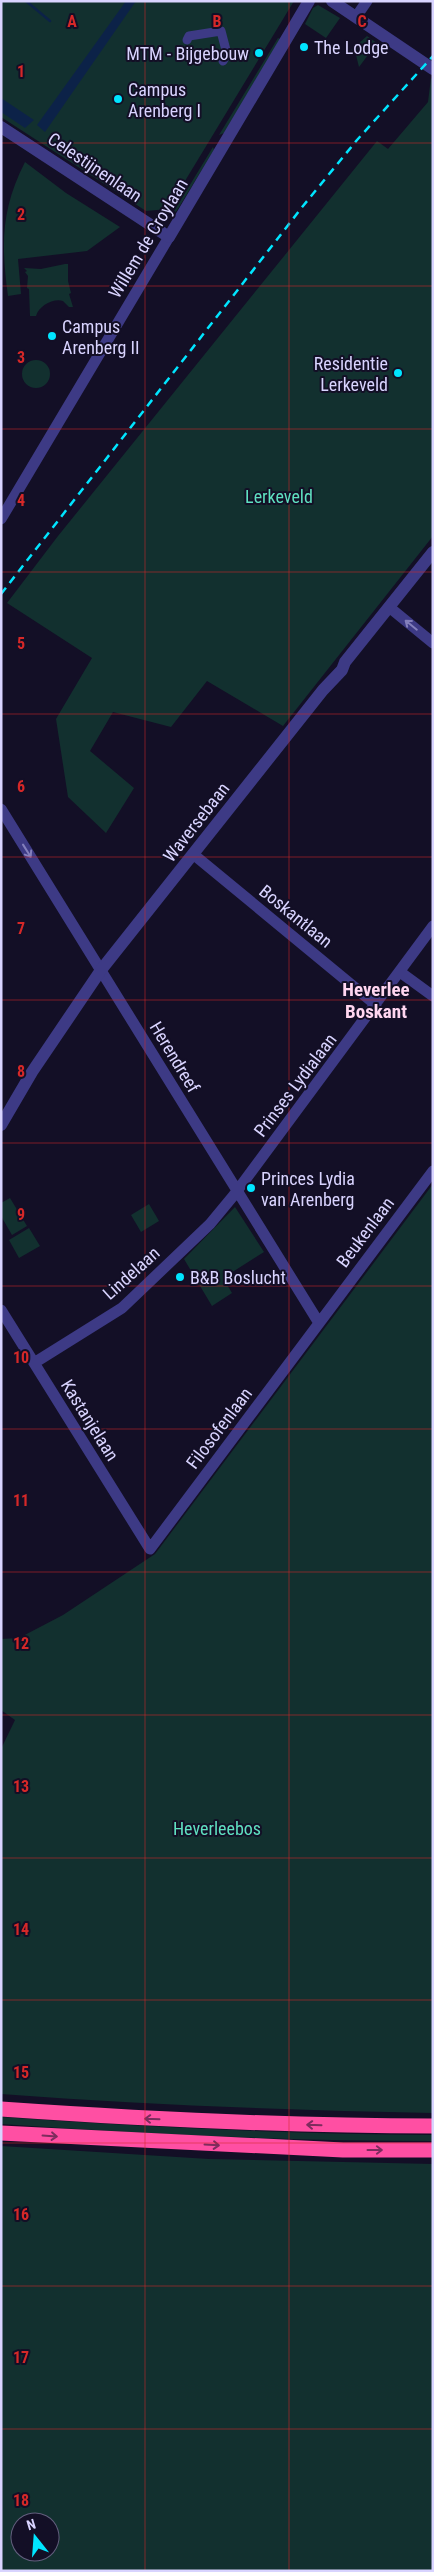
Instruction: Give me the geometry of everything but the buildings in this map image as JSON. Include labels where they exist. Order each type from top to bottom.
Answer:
[{"type":"highway","points":[[1,2109],[120,2117],[321,2126],[433,2126]]},
{"type":"highway","points":[[1,2133],[343,2150],[433,2150]]},
{"type":"street","name":"Willem de Croylaan","points":[[1,519],[309,1]]},
{"type":"street","points":[[332,1],[433,69]]},
{"type":"street","points":[[356,17],[367,1]]},
{"type":"street","points":[[187,40],[189,36],[221,31],[227,54],[223,61]]},
{"type":"street","name":"Celestijnenlaan","points":[[1,127],[169,237]]},
{"type":"street","name":"Waversebaan","points":[[1,1126],[32,1072],[101,970],[323,690],[342,670],[345,662],[433,552]]},
{"type":"street","points":[[389,607],[433,642]]},
{"type":"street","name":"Herendreef","points":[[1,810],[236,1192],[320,1322]]},
{"type":"street","name":"Boskantlaan","points":[[193,854],[376,1005]]},
{"type":"street","name":"Prinses Lydialaan","points":[[236,1192],[433,926]]},
{"type":"street","points":[[400,972],[433,996]]},
{"type":"street","name":"Beukenlaan","points":[[320,1322],[433,1171]]},
{"type":"street","name":"Lindelaan","points":[[34,1363],[122,1308],[210,1224],[236,1192]]},
{"type":"street","name":"Kastanjelaan","points":[[1,1310],[150,1549]]},
{"type":"street","name":"Filosofenlaan","points":[[150,1549],[320,1322]]},
{"type":"green space","name":"Campus Arenberg I","points":[[1,1],[294,1],[168,209],[146,211],[1,117]]},
{"type":"green space","points":[[318,5],[340,18],[326,38],[305,24],[313,8]]},
{"type":"green space","points":[[367,36],[377,43],[359,67],[356,55],[351,50]]},
{"type":"green space","points":[[278,38],[280,39],[224,133],[219,135]]},
{"type":"green space","name":"Lerkeveld","points":[[431,78],[433,80],[433,536],[283,726],[207,681],[171,727],[113,712],[90,751],[134,788],[106,833],[68,797],[56,719],[92,658],[7,603],[58,536],[377,141],[388,149],[428,102]]},
{"type":"green space","points":[[213,147],[214,150],[176,212],[174,211]]},
{"type":"green space","points":[[25,162],[66,193],[120,227],[87,251],[18,259],[21,294],[8,296],[4,260],[5,227],[11,196]]},
{"type":"green space","points":[[68,264],[68,281],[71,293],[69,294],[73,307],[69,307],[59,300],[43,306],[36,316],[30,316],[29,289],[27,288],[28,276],[24,268],[41,269]]},
{"type":"green space","points":[[36,360],[46,364],[50,374],[46,384],[36,388],[26,384],[22,374],[26,364]]},
{"type":"green space","name":"Heverleebos","points":[[433,1184],[433,2113],[217,2106],[1,2094],[1,1749],[15,1720],[1,1710],[1,1639],[19,1638],[63,1615],[155,1554]]},
{"type":"green space","points":[[10,1198],[27,1226],[12,1235],[1,1216],[1,1203]]},
{"type":"green space","points":[[149,1204],[159,1221],[141,1232],[131,1215]]},
{"type":"green space","points":[[235,1207],[264,1252],[223,1278],[232,1293],[212,1306],[184,1259]]},
{"type":"green space","points":[[29,1228],[40,1246],[19,1258],[9,1240]]},
{"type":"green space","points":[[1,2117],[217,2129],[433,2135],[433,2141],[271,2138],[109,2131],[1,2124]]},
{"type":"green space","points":[[1,2146],[209,2159],[433,2164],[433,2571],[1,2571]]},
{"type":"water","points":[[126,1],[136,1],[45,132],[37,125]]},
{"type":"water","points":[[1,98],[34,120],[25,128],[1,112]]},
{"type":"waterway","points":[[26,1],[50,21]]},
{"type":"railway","points":[[1,594],[303,206],[357,140],[433,56]]},
{"type":"place","name":"The Lodge","points":[[304,47]]},
{"type":"place","name":"MTM - Bijgebouw","points":[[259,53]]},
{"type":"place","name":"Campus Arenberg I","points":[[118,99]]},
{"type":"place","name":"Campus Arenberg II","points":[[52,336]]},
{"type":"place","name":"Residentie Lerkeveld","points":[[398,373]]},
{"type":"place","name":"Princes Lydia van Arenberg","points":[[251,1188]]},
{"type":"place","name":"B&B Boslucht","points":[[180,1277]]},
{"type":"district","name":"Heverlee Boskant","points":[[376,1000]]}]
